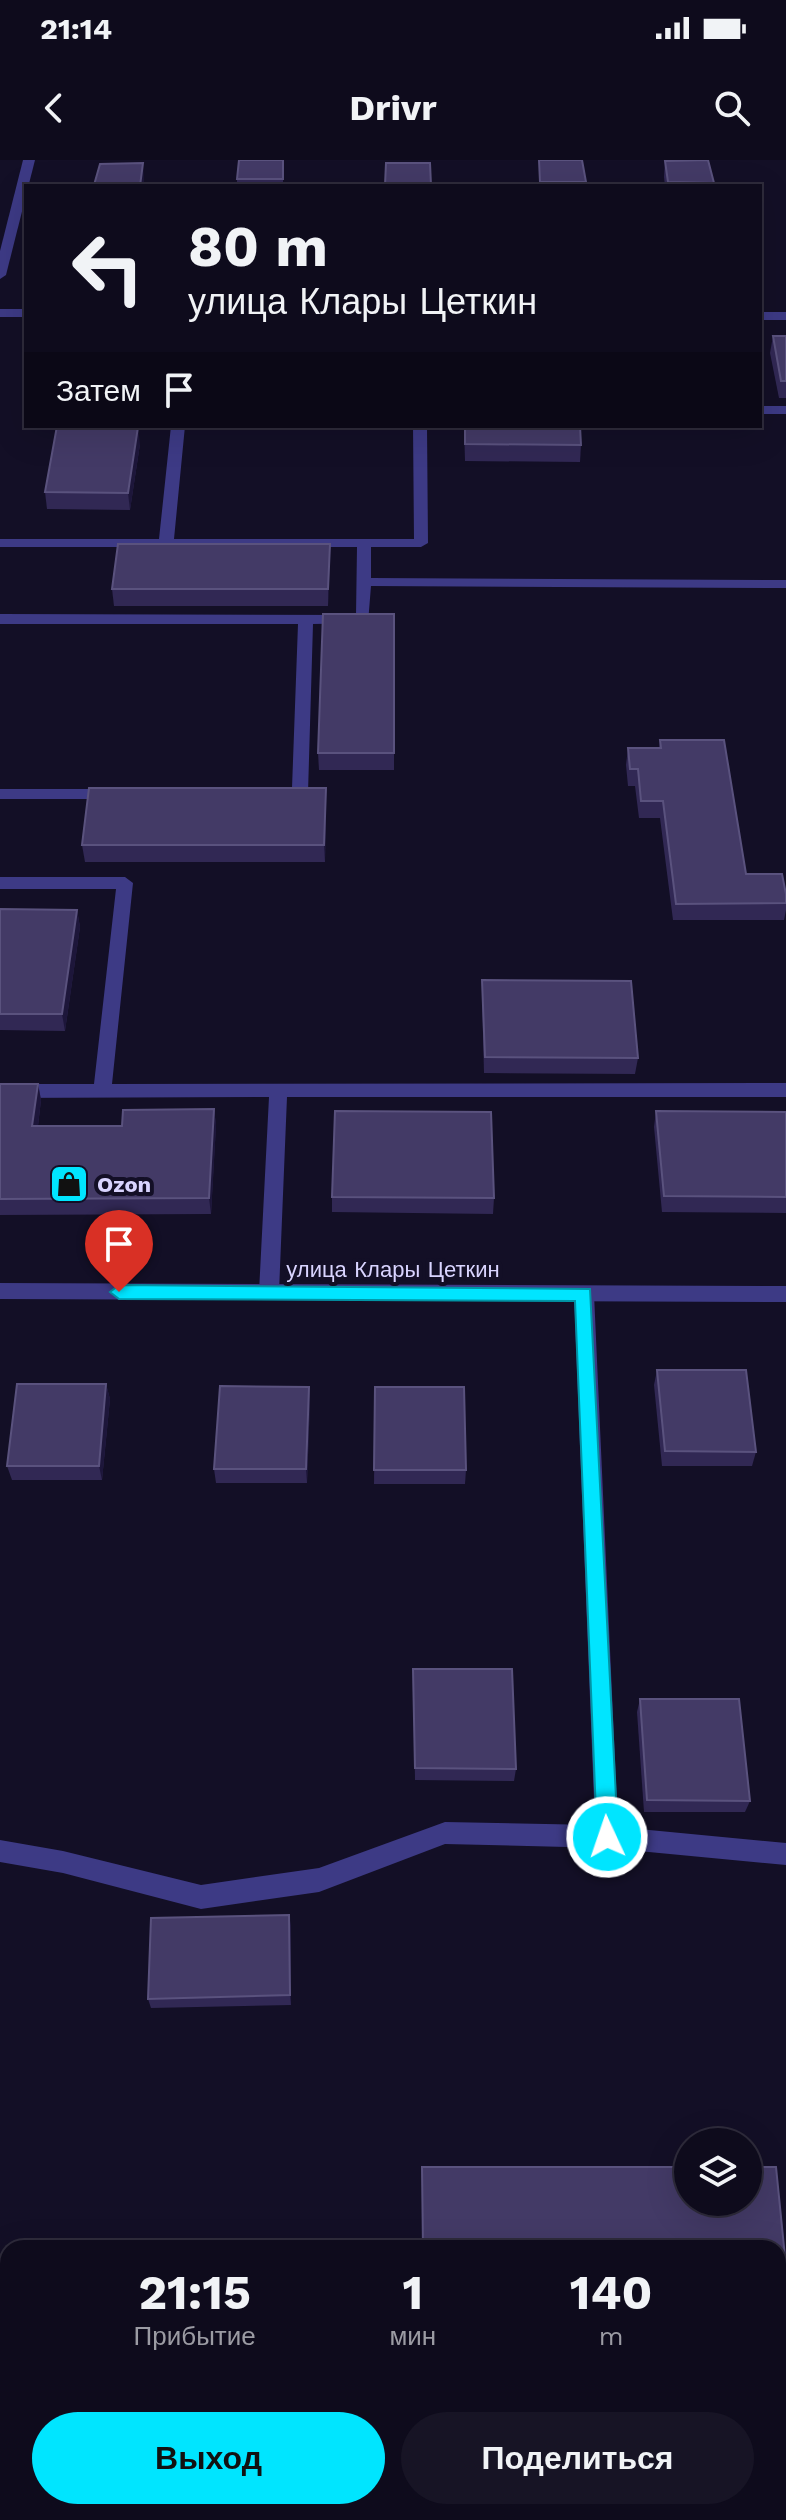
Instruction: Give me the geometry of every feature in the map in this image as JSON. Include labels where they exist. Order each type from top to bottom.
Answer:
[{"type":"street","points":[[0,275],[29,160]]},
{"type":"street","points":[[0,313],[24,313]]},
{"type":"street","points":[[762,316],[786,316]]},
{"type":"street","points":[[762,410],[786,410]]},
{"type":"street","points":[[166,543],[178,428]]},
{"type":"street","points":[[0,543],[421,543],[420,428]]},
{"type":"street","points":[[0,619],[363,620],[364,543]]},
{"type":"street","points":[[364,582],[786,584]]},
{"type":"street","points":[[268,793],[300,793],[306,619]]},
{"type":"street","points":[[0,794],[126,794]]},
{"type":"street","points":[[0,883],[125,883],[102,1091]]},
{"type":"street","points":[[0,1091],[786,1090]]},
{"type":"street","points":[[269,1292],[278,1091]]},
{"type":"street","name":"улица Клары Цеткин","points":[[0,1291],[786,1294]]},
{"type":"street","points":[[584,1294],[607,1837]]},
{"type":"street","points":[[0,1851],[63,1862],[201,1897],[319,1880],[445,1833],[607,1837],[786,1854]]},
{"type":"building","points":[[239,160],[283,160],[283,179],[237,179]]},
{"type":"building","points":[[539,160],[582,160],[586,182],[540,182]]},
{"type":"building","points":[[708,160],[714,183],[668,182],[665,161]]},
{"type":"building","points":[[143,163],[140,184],[94,184],[100,164]]},
{"type":"building","points":[[386,163],[430,163],[431,184],[385,184]]},
{"type":"building","points":[[773,336],[786,336],[786,381],[781,381]]},
{"type":"building","points":[[57,428],[138,428],[128,493],[45,492]]},
{"type":"building","points":[[465,428],[580,428],[581,445],[465,444]]},
{"type":"building","points":[[118,544],[330,544],[328,589],[112,589]]},
{"type":"building","points":[[323,614],[394,614],[394,753],[318,753]]},
{"type":"building","points":[[660,740],[724,740],[746,874],[782,874],[786,903],[676,904],[663,801],[641,801],[638,769],[630,769],[628,748],[661,748]]},
{"type":"building","points":[[89,788],[326,788],[324,845],[82,845]]},
{"type":"building","points":[[0,909],[77,910],[62,1014],[0,1014]]},
{"type":"building","points":[[482,980],[631,981],[638,1058],[485,1057]]},
{"type":"building","points":[[0,1084],[38,1084],[32,1126],[122,1126],[123,1110],[214,1109],[209,1198],[0,1199]]},
{"type":"building","points":[[335,1111],[491,1112],[494,1198],[332,1197]]},
{"type":"building","points":[[656,1111],[786,1112],[786,1197],[664,1196]]},
{"type":"building","points":[[657,1370],[746,1370],[756,1452],[665,1451]]},
{"type":"building","points":[[17,1384],[106,1384],[99,1466],[7,1466]]},
{"type":"building","points":[[220,1386],[309,1387],[306,1469],[214,1469]]},
{"type":"building","points":[[375,1387],[464,1387],[466,1470],[374,1470]]},
{"type":"building","points":[[413,1669],[512,1669],[516,1769],[415,1768]]},
{"type":"building","points":[[640,1699],[739,1699],[750,1801],[647,1800]]},
{"type":"building","points":[[289,1915],[290,1995],[148,1999],[151,1918]]},
{"type":"building","points":[[422,2167],[674,2167],[674,2216],[762,2216],[762,2167],[776,2167],[783,2240],[423,2240]]},
{"type":"place","name":"Ozon","points":[[69,1184]]},
{"type":"route","points":[[119,1292],[584,1294],[607,1837]]}]
